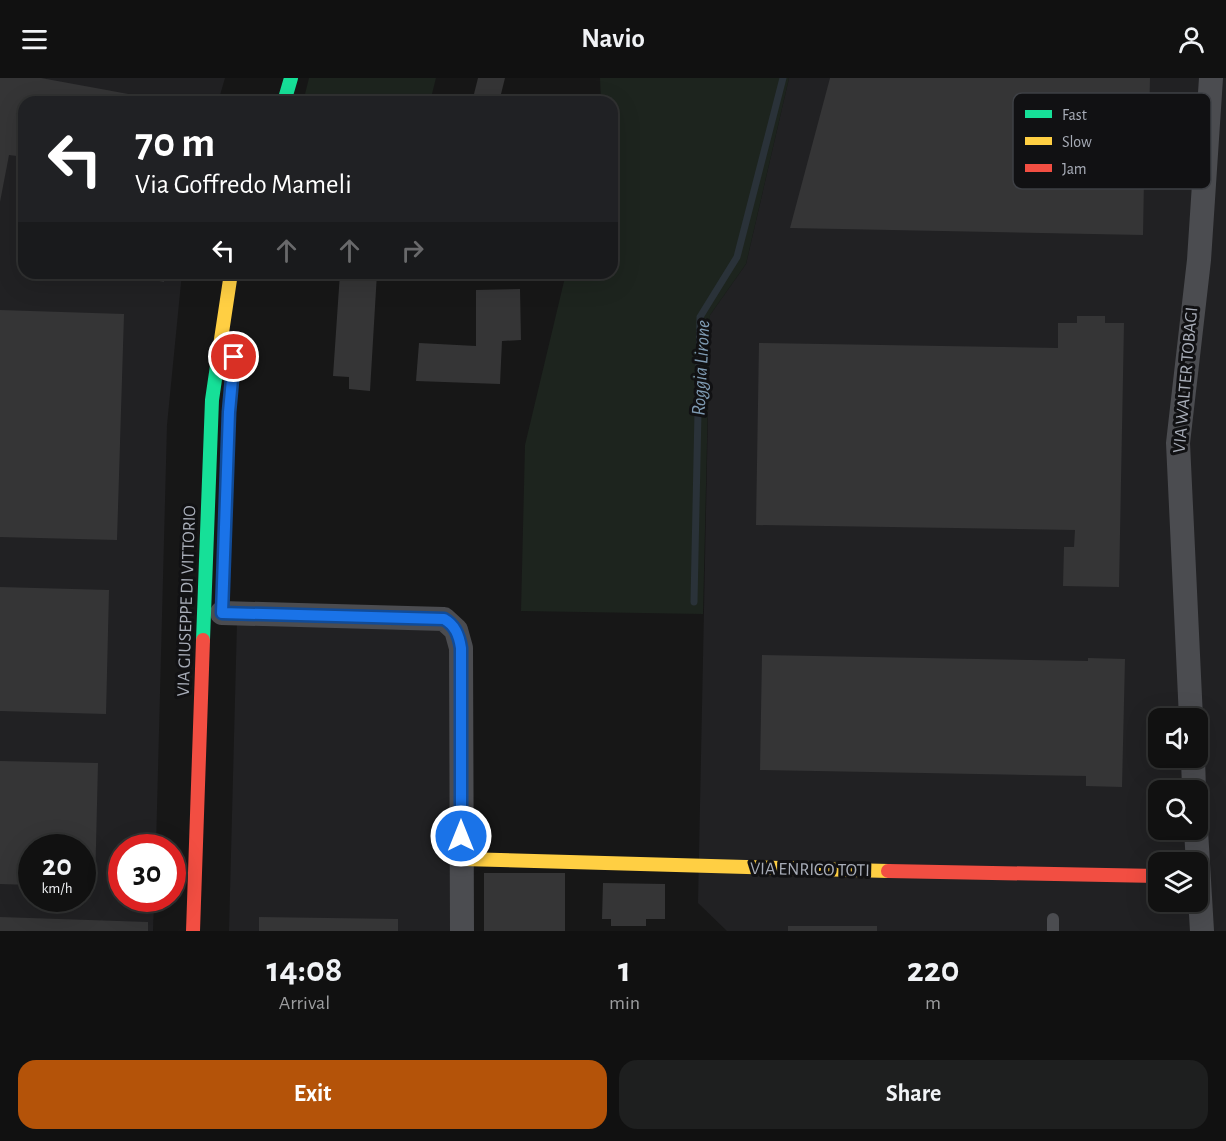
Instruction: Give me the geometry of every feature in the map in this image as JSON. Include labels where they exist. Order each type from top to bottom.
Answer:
[{"type":"street","points":[[286,96],[291,78]]},
{"type":"street","name":"VIA WALTER TOBAGI","points":[[1210,93],[1211,78]]},
{"type":"street","name":"VIA WALTER TOBAGI","points":[[1191,708],[1178,443],[1199,260],[1204,189]]},
{"type":"street","name":"VIA GIUSEPPE DI VITTORIO","points":[[193,931],[212,400],[230,279]]},
{"type":"street","points":[[222,613],[444,619],[456,630],[461,648],[462,931]]},
{"type":"street","name":"VIA ENRICO TOTI","points":[[462,859],[710,868],[1148,876]]},
{"type":"street","points":[[1201,912],[1202,931]]},
{"type":"shaded area","points":[[0,78],[225,78],[220,96],[18,96],[18,279],[181,279],[167,425],[156,834],[108,834],[108,912],[154,912],[153,931],[0,931]]},
{"type":"shaded area","points":[[309,78],[436,78],[432,96],[304,96]]},
{"type":"shaded area","points":[[600,78],[789,78],[746,264],[710,315],[703,614],[521,611],[525,445],[565,279],[618,279],[618,96],[601,96]]},
{"type":"shaded area","points":[[789,78],[1226,78],[1226,931],[727,931],[698,903],[710,315],[746,264]]},
{"type":"shaded area","points":[[237,622],[441,627],[450,635],[452,931],[229,931]]},
{"type":"building","points":[[0,78],[41,78],[139,96],[18,96],[18,156],[9,155],[0,202]]},
{"type":"building","points":[[478,78],[505,78],[500,96],[474,96]]},
{"type":"building","points":[[830,78],[1150,78],[1150,93],[1013,93],[1013,189],[1144,189],[1143,235],[790,228]]},
{"type":"building","points":[[340,279],[377,279],[370,391],[349,389],[349,377],[333,376]]},
{"type":"building","points":[[520,289],[521,340],[502,341],[500,384],[416,381],[419,343],[476,346],[476,290]]},
{"type":"building","points":[[0,310],[124,314],[117,540],[0,537]]},
{"type":"building","points":[[1077,316],[1105,316],[1105,323],[1124,323],[1119,587],[1063,586],[1064,547],[1074,547],[1075,530],[756,525],[759,343],[1058,348],[1058,323],[1077,323]]},
{"type":"building","points":[[0,587],[109,590],[106,714],[0,711]]},
{"type":"building","points":[[762,655],[1088,661],[1088,658],[1125,659],[1122,787],[1086,786],[1086,776],[760,770]]},
{"type":"building","points":[[0,761],[98,763],[96,845],[96,834],[18,834],[18,885],[0,884]]},
{"type":"building","points":[[484,873],[565,873],[565,931],[484,931]]},
{"type":"building","points":[[603,883],[665,884],[665,919],[646,919],[646,926],[611,926],[611,919],[602,919]]},
{"type":"building","points":[[0,917],[148,922],[148,931],[0,931]]},
{"type":"building","points":[[259,917],[398,919],[398,931],[259,931]]},
{"type":"building","points":[[788,926],[877,926],[877,931],[788,931]]},
{"type":"waterway","name":"Roggia Lirone","points":[[694,602],[700,317],[737,257],[783,78]]},
{"type":"traffic: fast","points":[[286,96],[291,78]]},
{"type":"traffic: fast","points":[[203,640],[212,400],[218,359]]},
{"type":"traffic: slow","points":[[218,359],[230,279]]},
{"type":"traffic: slow","points":[[462,859],[888,871]]},
{"type":"traffic: jam","points":[[193,931],[203,640]]},
{"type":"traffic: jam","points":[[888,871],[1148,876]]},
{"type":"route","points":[[234,357],[225,497],[222,613],[444,619],[450,622],[459,637],[461,648],[461,836]]}]
